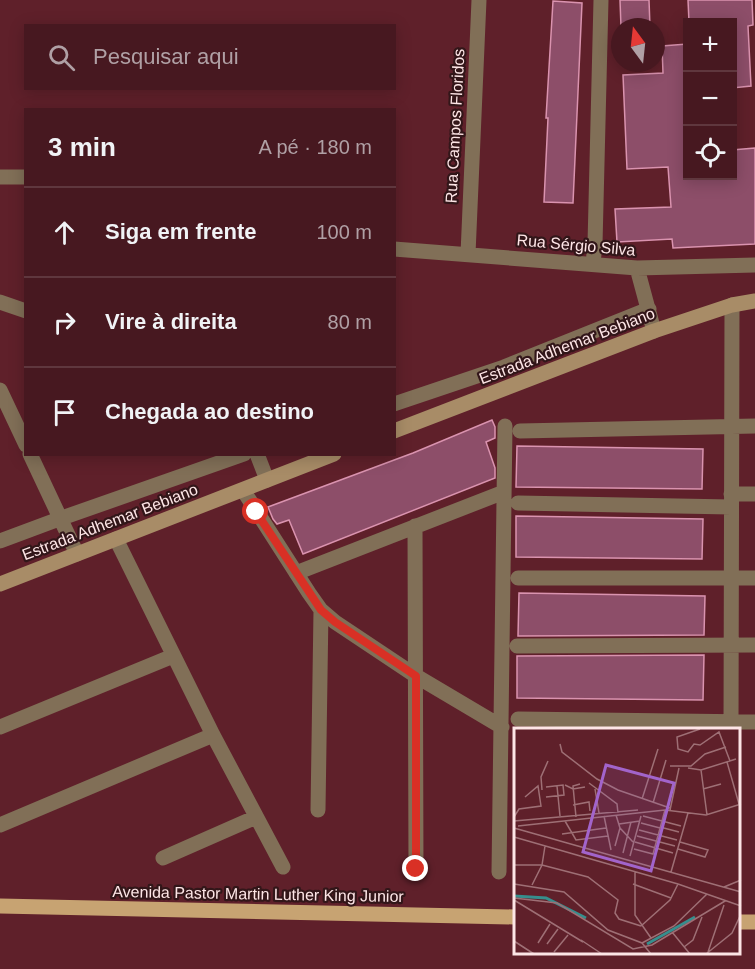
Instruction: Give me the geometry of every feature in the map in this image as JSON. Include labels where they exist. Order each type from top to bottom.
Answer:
[{"type":"main road","name":"Estrada Adhemar Bebiano","points":[[396,430],[654,331],[732,305],[755,301]]},
{"type":"main road","name":"Estrada Adhemar Bebiano","points":[[0,584],[329,456]]},
{"type":"main road","name":"Avenida Pastor Martin Luther King Junior","points":[[0,906],[514,917]]},
{"type":"street","name":"Rua Campos Floridos","points":[[468,254],[479,0]]},
{"type":"street","points":[[593,264],[601,0]]},
{"type":"street","points":[[0,177],[24,177]]},
{"type":"street","name":"Rua Sérgio Silva","points":[[396,249],[637,268],[755,265]]},
{"type":"street","points":[[637,268],[654,331]]},
{"type":"street","points":[[0,302],[24,310]]},
{"type":"street","points":[[731,726],[732,305]]},
{"type":"street","name":"Estrada Adhemar Bebiano","points":[[396,403],[504,367],[649,309]]},
{"type":"street","points":[[0,390],[24,441]]},
{"type":"street","points":[[499,872],[505,426]]},
{"type":"street","points":[[520,431],[755,426]]},
{"type":"street","points":[[31,456],[77,554]]},
{"type":"street","name":"Estrada Adhemar Bebiano","points":[[0,541],[238,456]]},
{"type":"street","points":[[258,456],[267,480]]},
{"type":"street","points":[[243,489],[321,610],[335,622],[416,676],[502,726]]},
{"type":"street","points":[[296,573],[504,492]]},
{"type":"street","points":[[518,503],[731,500],[755,494]]},
{"type":"street","points":[[415,526],[416,869]]},
{"type":"street","points":[[116,539],[213,735],[283,867]]},
{"type":"street","points":[[518,578],[755,578]]},
{"type":"street","points":[[318,810],[321,610]]},
{"type":"street","points":[[517,646],[755,645]]},
{"type":"street","points":[[0,728],[173,656]]},
{"type":"street","points":[[518,719],[731,726],[755,722]]},
{"type":"street","points":[[0,825],[213,735]]},
{"type":"street","points":[[163,858],[256,817]]},
{"type":"building","points":[[620,0],[649,0],[650,18],[621,18]]},
{"type":"building","points":[[688,0],[752,0],[753,25],[748,26],[751,86],[737,87],[737,18],[689,18]]},
{"type":"building","points":[[553,1],[582,3],[573,203],[544,202]]},
{"type":"building","points":[[683,44],[683,180],[737,180],[737,150],[755,148],[755,244],[673,248],[672,239],[617,242],[615,209],[671,207],[668,167],[627,169],[623,75],[665,72],[665,46]]},
{"type":"building","points":[[492,420],[495,427],[495,438],[486,442],[495,468],[495,478],[303,554],[289,520],[277,524],[273,519],[268,507],[413,453]]},
{"type":"building","points":[[517,446],[703,449],[702,489],[516,487]]},
{"type":"building","points":[[516,516],[703,519],[702,559],[516,557]]},
{"type":"building","points":[[519,593],[705,596],[704,635],[518,636]]},
{"type":"building","points":[[704,655],[703,700],[517,698],[517,656]]},
{"type":"route","points":[[256,512],[321,610],[335,622],[416,676],[416,869]]}]
